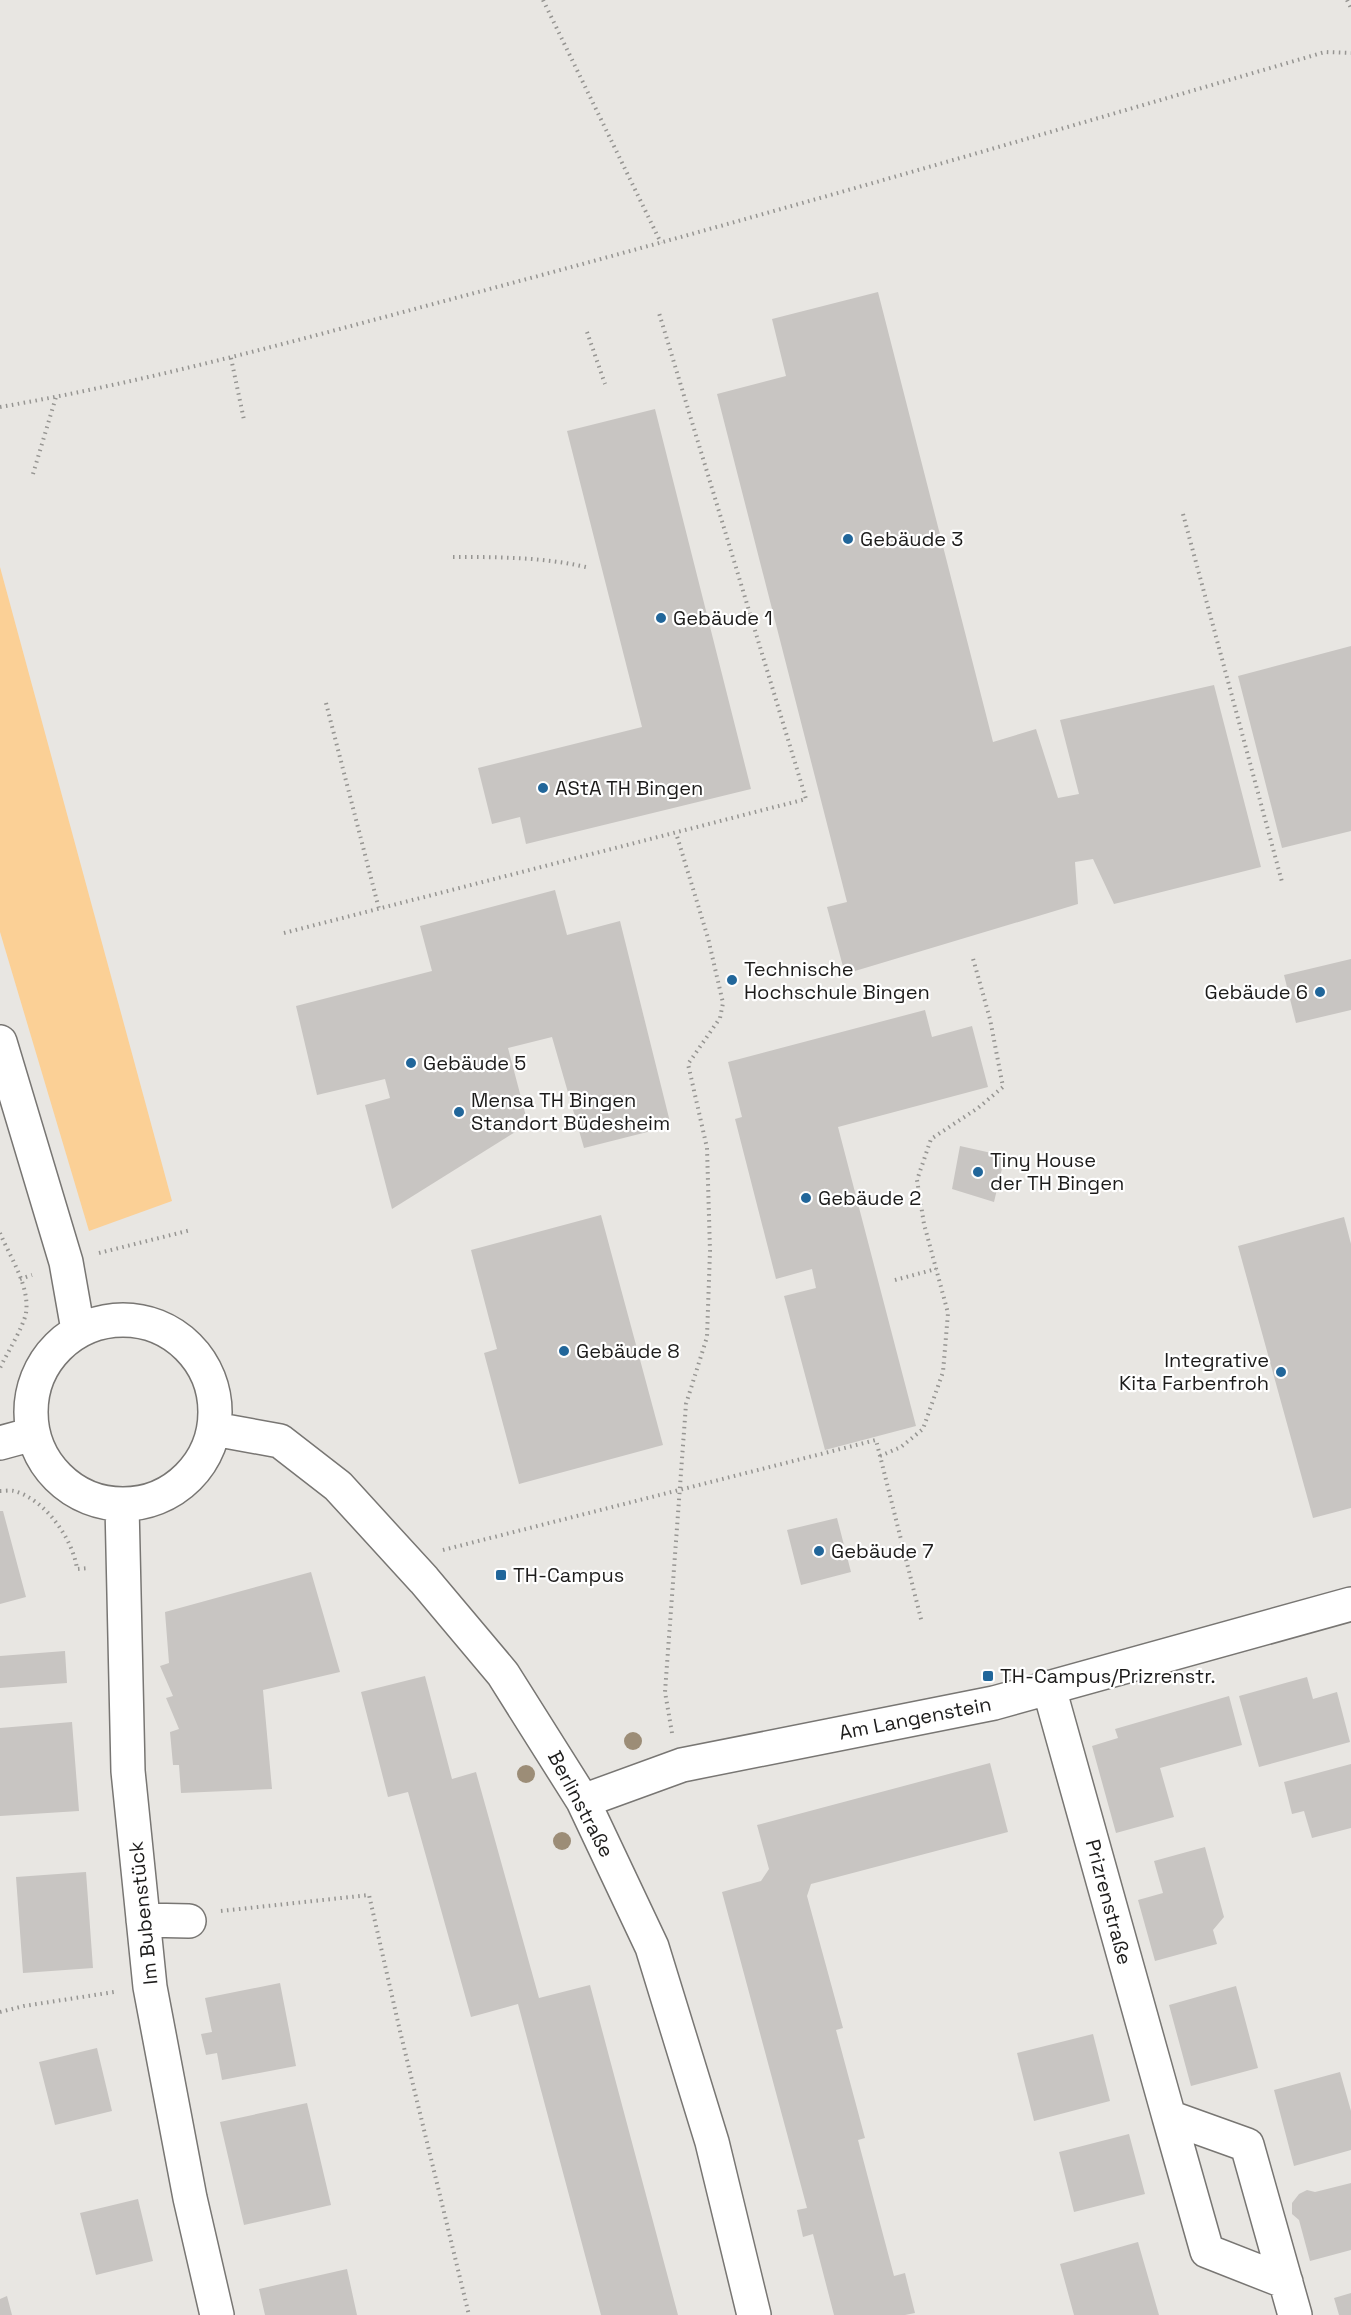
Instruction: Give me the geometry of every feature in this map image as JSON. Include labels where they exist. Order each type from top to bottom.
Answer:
[{"type":"street","points":[[0,1042],[66,1262],[78,1330]]},
{"type":"street","points":[[133,1320],[160,1327],[184,1342],[204,1367],[215,1397],[214,1429],[206,1454],[191,1475],[171,1492],[147,1502],[122,1505],[92,1500],[65,1485],[45,1462],[33,1434],[31,1404],[38,1374],[55,1349],[78,1330],[105,1321],[133,1320]]},
{"type":"street","name":"Berlinstraße","points":[[214,1429],[280,1441],[338,1486],[405,1559],[503,1674],[583,1801],[652,1947],[712,2142],[754,2315]]},
{"type":"street","points":[[0,1443],[33,1434]]},
{"type":"street","name":"Im Bubenstück","points":[[122,1505],[128,1771],[150,1987],[190,2198],[216,2315]]},
{"type":"street","name":"Am Langenstein","points":[[583,1801],[682,1765],[994,1703],[1351,1604]]},
{"type":"street","name":"Prizrenstraße","points":[[1050,1688],[1207,2251],[1286,2282]]},
{"type":"street","points":[[143,1920],[202,1916]]},
{"type":"street","points":[[1169,2117],[1247,2145],[1295,2315]]},
{"type":"path","points":[[543,0],[661,243]]},
{"type":"path","points":[[1347,0],[1351,8]]},
{"type":"path","points":[[0,407],[56,397],[231,358],[661,243],[1325,52],[1351,53]]},
{"type":"path","points":[[285,933],[806,800],[659,313]]},
{"type":"path","points":[[587,332],[605,384]]},
{"type":"path","points":[[231,358],[244,420]]},
{"type":"path","points":[[33,474],[56,397]]},
{"type":"path","points":[[1183,514],[1282,882]]},
{"type":"path","points":[[453,557],[517,558],[565,562],[591,568]]},
{"type":"path","points":[[326,703],[379,909]]},
{"type":"path","points":[[676,833],[708,938],[723,1003],[720,1018],[688,1064],[707,1148],[710,1251],[707,1337],[686,1404],[665,1692],[674,1743],[682,1765]]},
{"type":"path","points":[[880,1456],[901,1447],[923,1429],[943,1372],[948,1313],[924,1224],[917,1180],[931,1138],[978,1108],[1003,1087],[990,1019],[972,955]]},
{"type":"path","points":[[20,1279],[66,1262],[191,1230]]},
{"type":"path","points":[[0,1233],[20,1279],[26,1313],[0,1368]]},
{"type":"path","points":[[895,1280],[936,1269]]},
{"type":"path","points":[[405,1559],[876,1440],[922,1623]]},
{"type":"path","points":[[0,1491],[14,1491],[28,1498],[52,1517],[67,1537],[76,1559],[77,1569],[124,1567]]},
{"type":"path","points":[[202,1916],[369,1895],[402,2042],[469,2315]]},
{"type":"path","points":[[0,2012],[24,2006],[150,1987]]},
{"type":"shaded area","points":[[0,567],[172,1201],[89,1231],[0,932]]},
{"type":"building","name":"Gebäude 3","points":[[878,292],[993,742],[1036,729],[1058,798],[1079,794],[1060,720],[1214,685],[1261,867],[1114,904],[1093,859],[1075,862],[1078,904],[845,974],[827,907],[847,902],[717,394],[786,376],[772,319]]},
{"type":"building","name":"Gebäude 1","points":[[655,409],[751,789],[526,844],[520,817],[492,824],[478,768],[642,727],[567,431]]},
{"type":"building","points":[[1351,646],[1351,831],[1282,848],[1238,676]]},
{"type":"building","name":"Gebäude 5","points":[[555,890],[567,935],[620,921],[671,1126],[584,1148],[552,1037],[508,1048],[528,1124],[392,1209],[365,1105],[390,1098],[385,1079],[317,1095],[296,1006],[432,971],[420,926]]},
{"type":"building","name":"Gebäude 6","points":[[1351,959],[1351,1010],[1296,1023],[1284,975]]},
{"type":"building","name":"Gebäude 2","points":[[925,1010],[932,1037],[972,1026],[988,1087],[838,1127],[916,1426],[825,1450],[784,1296],[816,1288],[812,1269],[776,1279],[735,1119],[742,1117],[728,1062]]},
{"type":"building","name":"Tiny House der TH Bingen","points":[[960,1146],[1005,1156],[994,1202],[952,1189]]},
{"type":"building","name":"Gebäude 8","points":[[601,1215],[663,1445],[519,1484],[484,1353],[497,1349],[471,1250]]},
{"type":"building","points":[[1344,1217],[1351,1244],[1351,1508],[1313,1518],[1238,1246]]},
{"type":"building","points":[[0,1511],[3,1511],[26,1597],[0,1604]]},
{"type":"building","name":"Gebäude 7","points":[[837,1518],[851,1572],[801,1585],[787,1530]]},
{"type":"building","points":[[311,1572],[340,1672],[263,1690],[272,1789],[181,1793],[179,1765],[173,1765],[170,1732],[179,1729],[166,1698],[173,1696],[160,1666],[169,1663],[165,1612]]},
{"type":"building","points":[[65,1651],[67,1683],[0,1688],[0,1656]]},
{"type":"building","points":[[425,1676],[452,1779],[476,1772],[539,1998],[590,1985],[678,2315],[601,2315],[518,2004],[471,2017],[408,1792],[388,1797],[361,1692]]},
{"type":"building","points":[[1307,1677],[1313,1699],[1337,1692],[1350,1742],[1259,1767],[1239,1696]]},
{"type":"building","points":[[1229,1696],[1242,1745],[1160,1768],[1174,1817],[1116,1833],[1092,1746],[1118,1738],[1115,1729]]},
{"type":"building","points":[[72,1722],[79,1811],[0,1816],[0,1728]]},
{"type":"building","points":[[990,1763],[1008,1832],[811,1884],[807,1896],[843,2028],[836,2030],[865,2138],[858,2140],[894,2276],[905,2273],[915,2313],[834,2315],[813,2234],[803,2237],[797,2210],[807,2208],[722,1892],[761,1881],[769,1869],[757,1825]]},
{"type":"building","points":[[1351,1764],[1351,1828],[1312,1838],[1304,1811],[1292,1814],[1284,1782]]},
{"type":"building","points":[[1205,1847],[1224,1917],[1213,1930],[1217,1944],[1155,1961],[1138,1900],[1163,1893],[1154,1861]]},
{"type":"building","points":[[86,1872],[93,1968],[23,1973],[16,1877]]},
{"type":"building","points":[[280,1983],[296,2066],[222,2080],[217,2053],[206,2055],[201,2034],[212,2032],[205,1998]]},
{"type":"building","points":[[1236,1986],[1258,2068],[1191,2086],[1169,2005]]},
{"type":"building","points":[[1093,2034],[1110,2101],[1034,2121],[1017,2053]]},
{"type":"building","points":[[97,2048],[112,2111],[55,2125],[39,2062]]},
{"type":"building","points":[[1340,2072],[1351,2111],[1351,2150],[1294,2166],[1274,2090]]},
{"type":"building","points":[[307,2103],[331,2205],[244,2225],[220,2122]]},
{"type":"building","points":[[1129,2134],[1145,2194],[1074,2212],[1059,2152]]},
{"type":"building","points":[[1351,2183],[1351,2250],[1310,2261],[1299,2220],[1292,2214],[1292,2203],[1299,2194],[1307,2190],[1315,2192]]},
{"type":"building","points":[[138,2199],[153,2261],[96,2275],[80,2213]]},
{"type":"building","points":[[1138,2242],[1159,2315],[1074,2315],[1060,2264]]},
{"type":"building","points":[[347,2269],[357,2315],[265,2315],[259,2289]]},
{"type":"building","points":[[1351,2293],[1351,2315],[1339,2315],[1334,2298]]},
{"type":"building","points":[[7,2296],[12,2315],[0,2315],[0,2299]]},
{"type":"place","name":"Gebäude 3","points":[[848,539]]},
{"type":"place","name":"Gebäude 1","points":[[661,618]]},
{"type":"place","name":"AStA TH Bingen","points":[[543,788]]},
{"type":"place","name":"Technische Hochschule Bingen","points":[[732,980]]},
{"type":"place","name":"Gebäude 6","points":[[1320,992]]},
{"type":"place","name":"Gebäude 5","points":[[411,1063]]},
{"type":"place","name":"Mensa TH Bingen Standort Büdesheim","points":[[459,1112]]},
{"type":"place","name":"Tiny House der TH Bingen","points":[[978,1172]]},
{"type":"place","name":"Gebäude 2","points":[[806,1198]]},
{"type":"place","name":"Gebäude 8","points":[[564,1351]]},
{"type":"place","name":"Integrative Kita Farbenfroh","points":[[1281,1372]]},
{"type":"place","name":"Gebäude 7","points":[[819,1551]]},
{"type":"place","name":"TH-Campus","points":[[501,1575]]},
{"type":"place","name":"TH-Campus/Prizrenstr.","points":[[988,1676]]}]
